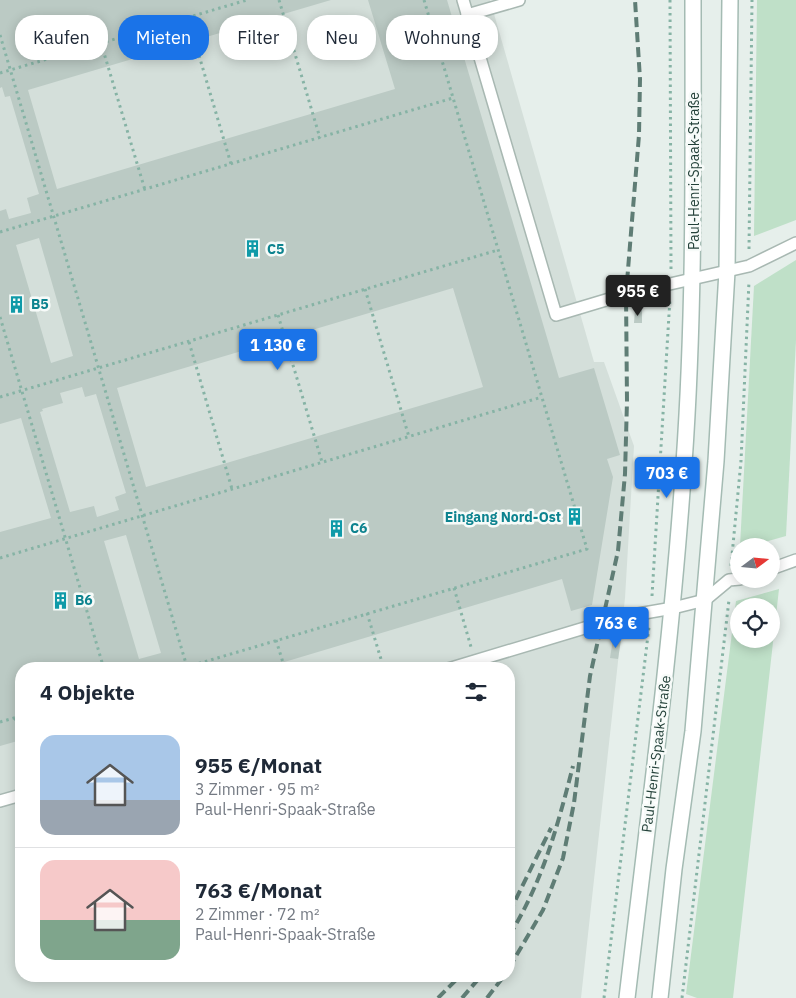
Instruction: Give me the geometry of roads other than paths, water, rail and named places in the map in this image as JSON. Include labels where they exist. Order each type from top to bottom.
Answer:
[{"type":"main road","name":"Paul-Henri-Spaak-Straße","points":[[627,998],[673,608],[684,461],[694,279],[693,0]]},
{"type":"main road","points":[[660,998],[674,869],[693,731],[705,600],[727,271],[730,0]]},
{"type":"lane","points":[[463,0],[467,15],[519,0]]},
{"type":"lane","points":[[480,60],[556,315],[626,294],[749,266],[796,243]]},
{"type":"lane","points":[[780,566],[796,560]]},
{"type":"lane","points":[[472,662],[621,618],[705,600],[730,580]]},
{"type":"lane","points":[[0,801],[15,797]]},
{"type":"railway","points":[[515,958],[543,910],[563,858],[574,803],[590,676],[618,551],[625,474],[627,401],[626,294],[639,135],[640,79],[635,0]]},
{"type":"railway","points":[[515,926],[531,895],[548,854],[573,766]]},
{"type":"railway","points":[[515,901],[551,828]]},
{"type":"railway","points":[[438,998],[454,982]]},
{"type":"railway","points":[[462,998],[476,982]]},
{"type":"railway","points":[[487,998],[499,982]]},
{"type":"place","name":"C5","points":[[253,249]]},
{"type":"place","name":"B5","points":[[17,304]]},
{"type":"place","name":"Eingang Nord-Ost","points":[[575,517]]},
{"type":"place","name":"C6","points":[[336,528]]},
{"type":"place","name":"B6","points":[[61,600]]}]
